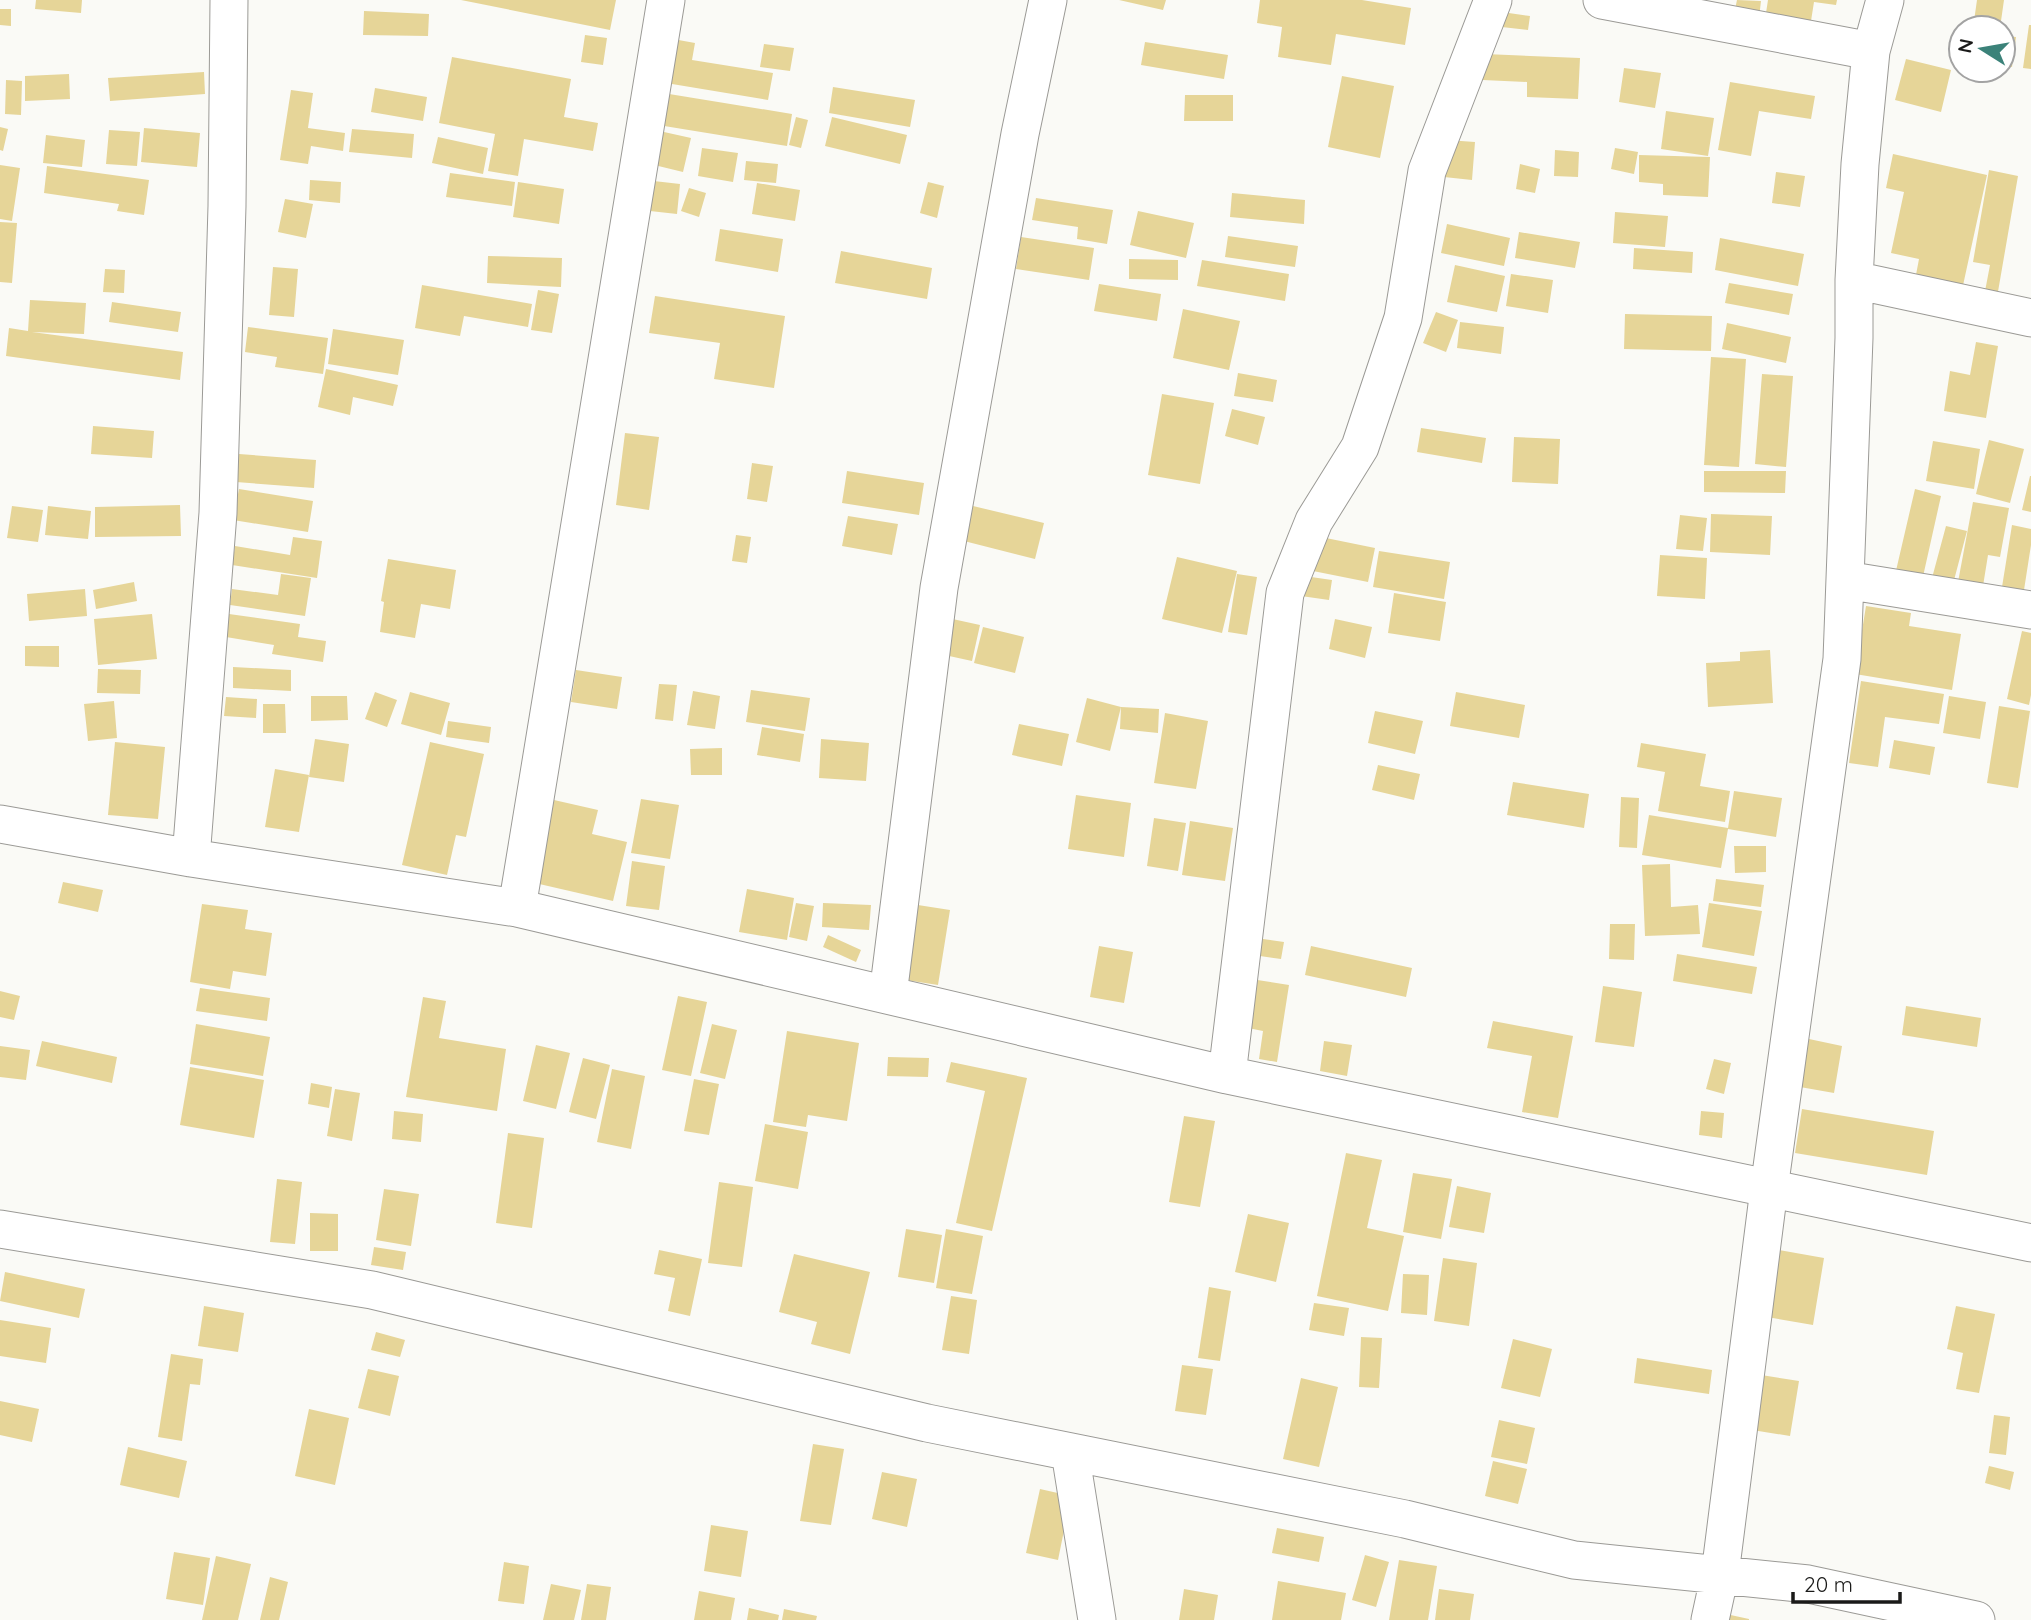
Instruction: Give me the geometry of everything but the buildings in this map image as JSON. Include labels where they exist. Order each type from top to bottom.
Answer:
[{"type":"street","points":[[191,858],[218,513],[227,206],[229,0]]},
{"type":"street","points":[[517,908],[666,0]]},
{"type":"street","points":[[888,995],[939,588],[1020,134],[1048,0]]},
{"type":"street","points":[[1227,1075],[1285,593],[1314,521],[1360,447],[1403,318],[1427,171],[1493,0]]},
{"type":"street","points":[[1602,0],[1871,51]]},
{"type":"street","points":[[1710,1620],[1720,1574],[1769,1189],[1842,659],[1860,164],[1871,51],[1885,0]]},
{"type":"street","points":[[1854,280],[2031,318]]},
{"type":"street","points":[[1845,580],[2031,610]]},
{"type":"street","points":[[0,824],[191,858],[517,908],[1227,1075],[2030,1243]]},
{"type":"street","points":[[0,1229],[372,1290],[927,1423],[1405,1519],[1574,1560],[1808,1584],[1976,1620]]},
{"type":"street","points":[[1070,1452],[1097,1620]]}]
